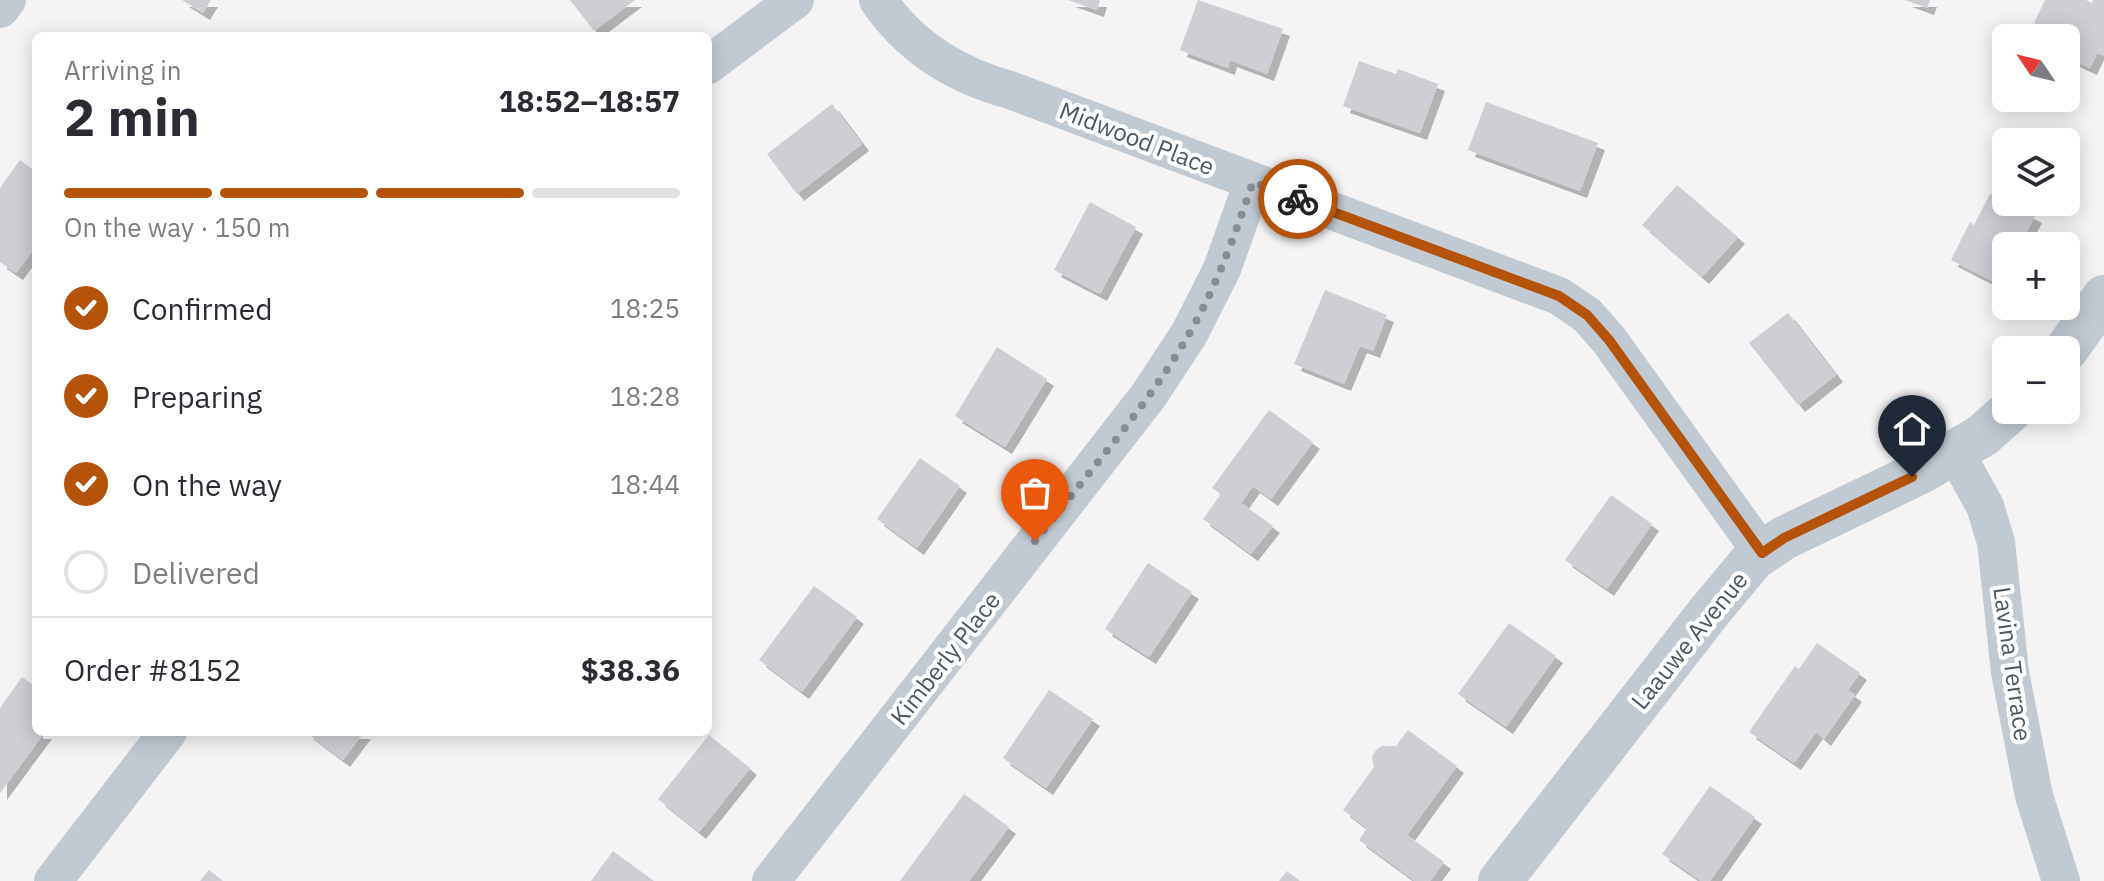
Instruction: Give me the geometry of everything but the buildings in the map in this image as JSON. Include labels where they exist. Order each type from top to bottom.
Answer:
[{"type":"street","points":[[0,9],[7,0]]},
{"type":"street","points":[[712,62],[795,0]]},
{"type":"street","name":"Midwood Place","points":[[878,0],[891,19],[919,46],[951,68],[1559,296],[1587,315],[1609,340],[1762,553]]},
{"type":"street","name":"Kimberly Place","points":[[771,881],[1149,395],[1189,334],[1222,269],[1253,182]]},
{"type":"street","points":[[2076,336],[2104,297]]},
{"type":"street","name":"Laauwe Avenue","points":[[1500,881],[1754,558],[1784,538],[1912,477],[1983,435],[1995,424]]},
{"type":"street","name":"Lavina Terrace","points":[[1955,452],[1985,506],[1996,542],[2010,672],[2034,796],[2061,881]]},
{"type":"street","points":[[53,881],[165,736]]},
{"type":"way so far","points":[[1035,541],[1149,395],[1189,334],[1222,269],[1253,182],[1298,199]]},
{"type":"route","points":[[1298,199],[1559,296],[1587,315],[1609,340],[1762,553],[1784,538],[1912,477]]}]
